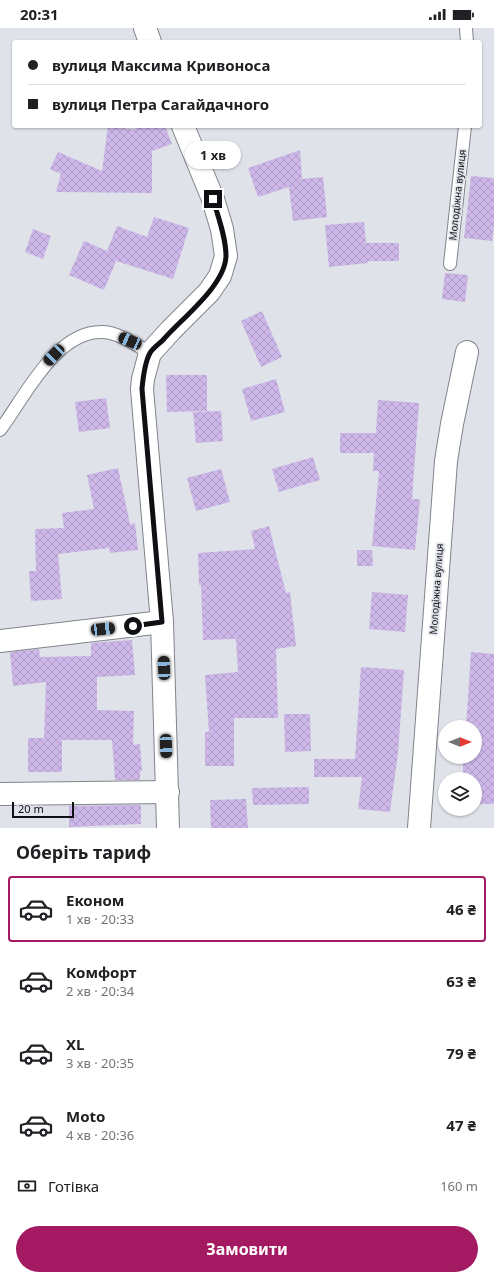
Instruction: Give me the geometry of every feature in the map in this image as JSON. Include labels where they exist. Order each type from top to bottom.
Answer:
[{"type":"street","points":[[145,28],[149,40]]},
{"type":"street","points":[[168,828],[162,622],[142,379],[150,353],[209,292],[220,276],[226,256],[222,229],[213,199],[184,128]]},
{"type":"street","name":"Молодіжна вулиця","points":[[419,828],[446,461],[467,352]]},
{"type":"street","points":[[0,641],[162,622]]},
{"type":"street","points":[[0,794],[168,792]]},
{"type":"lane","points":[[466,28],[467,40]]},
{"type":"lane","name":"Молодіжна вулиця","points":[[450,264],[465,128]]},
{"type":"lane","points":[[0,430],[47,363],[62,347],[77,338],[90,333],[104,332],[130,341],[150,353]]},
{"type":"building","points":[[108,128],[136,130],[135,128],[166,128],[172,144],[152,151],[152,193],[56,192],[61,174],[50,169],[58,152],[102,171]]},
{"type":"building","points":[[300,150],[302,179],[323,177],[327,217],[293,221],[289,187],[258,197],[248,168]]},
{"type":"building","points":[[471,176],[494,178],[494,227],[492,241],[464,238]]},
{"type":"building","points":[[154,217],[189,228],[173,279],[116,261],[104,290],[69,275],[84,241],[107,251],[117,226],[147,237]]},
{"type":"building","points":[[364,222],[366,243],[399,243],[399,261],[367,261],[368,263],[329,267],[325,225]]},
{"type":"building","points":[[33,229],[51,236],[43,259],[25,252]]},
{"type":"building","points":[[445,273],[468,275],[465,302],[442,299]]},
{"type":"building","points":[[262,311],[282,357],[261,367],[241,321]]},
{"type":"building","points":[[166,375],[207,375],[207,411],[167,412]]},
{"type":"building","points":[[276,379],[285,412],[251,421],[242,389]]},
{"type":"building","points":[[106,398],[110,428],[79,432],[75,402]]},
{"type":"building","points":[[378,400],[419,403],[412,499],[420,499],[415,550],[372,546],[379,471],[373,471],[374,453],[340,453],[340,433],[376,433]]},
{"type":"building","points":[[221,411],[223,441],[196,443],[193,412]]},
{"type":"building","points":[[313,457],[320,480],[279,492],[272,469]]},
{"type":"building","points":[[118,468],[130,524],[135,523],[138,550],[110,553],[109,548],[58,554],[62,599],[31,601],[29,571],[36,571],[35,529],[64,528],[62,513],[94,509],[87,475]]},
{"type":"building","points":[[221,469],[230,502],[196,511],[187,478]]},
{"type":"building","points":[[269,526],[286,593],[290,592],[296,646],[276,649],[278,718],[234,718],[234,766],[205,766],[205,732],[209,732],[205,675],[238,672],[236,639],[203,640],[198,553],[255,549],[251,531]]},
{"type":"building","points":[[357,550],[372,550],[373,566],[357,566]]},
{"type":"building","points":[[372,592],[408,595],[405,632],[369,629]]},
{"type":"building","points":[[132,640],[135,675],[97,677],[97,710],[134,711],[133,745],[140,744],[142,771],[140,771],[140,780],[115,780],[112,740],[62,740],[62,772],[28,772],[28,738],[44,738],[46,682],[13,686],[10,652],[39,649],[40,657],[91,656],[91,643]]},
{"type":"building","points":[[471,652],[494,654],[494,804],[482,804],[482,772],[463,772],[463,764],[482,764],[482,720],[466,720]]},
{"type":"building","points":[[361,667],[404,670],[398,753],[390,812],[358,809],[362,777],[314,777],[314,759],[355,759]]},
{"type":"building","points":[[284,714],[310,714],[311,751],[285,752]]},
{"type":"building","points":[[309,787],[309,804],[253,805],[252,788]]},
{"type":"building","points":[[246,799],[248,828],[211,828],[210,800]]},
{"type":"building","points":[[141,805],[141,824],[69,827],[69,806]]},
{"type":"route","points":[[133,626],[162,622],[142,379],[150,353],[209,292],[220,276],[226,256],[222,229],[213,199]]}]
